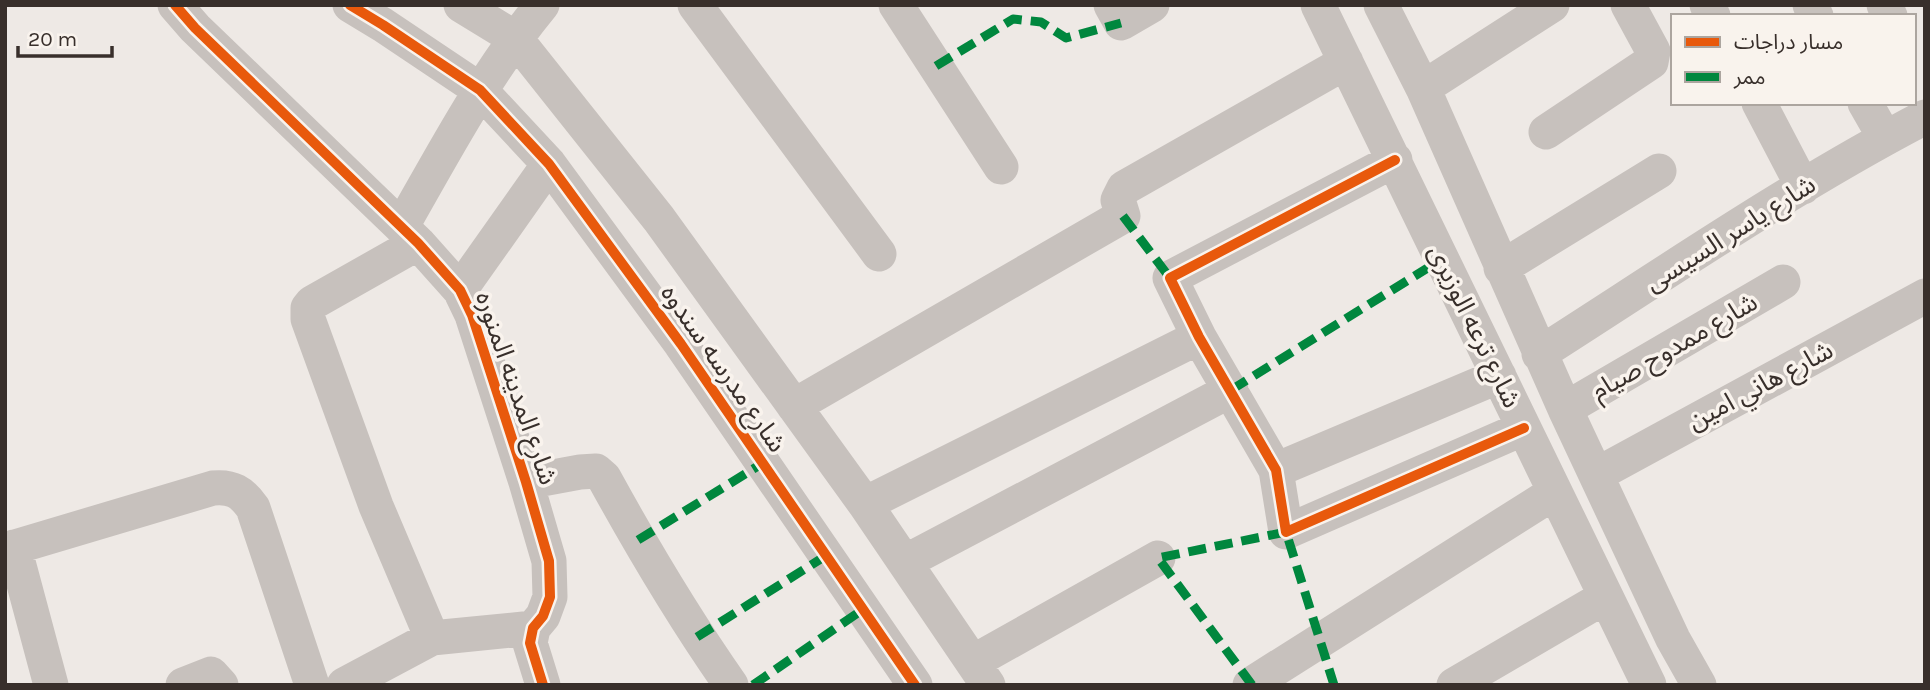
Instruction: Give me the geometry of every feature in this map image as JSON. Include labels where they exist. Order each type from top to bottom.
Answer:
[{"type":"street","name":"شارع المدينه المنوره","points":[[175,5],[410,235],[460,290],[472,315],[549,561],[550,597],[543,616],[533,628]]},
{"type":"street","name":"شارع مدرسه سندوه","points":[[350,5],[480,90],[549,164],[681,344],[915,685]]},
{"type":"street","points":[[461,5],[515,38]]},
{"type":"street","points":[[432,638],[376,506],[308,319],[308,308],[410,235],[480,90],[515,38],[542,5]]},
{"type":"street","points":[[695,5],[879,254]]},
{"type":"street","points":[[896,5],[1001,167]]},
{"type":"street","points":[[1111,5],[1121,23],[1152,5]]},
{"type":"street","name":"شارع ترعه الوزيرى","points":[[1318,5],[1649,685]]},
{"type":"street","name":"شارع ترعه الوزيرى","points":[[1381,5],[1423,88],[1539,354],[1673,639],[1699,685]]},
{"type":"street","points":[[1423,88],[1552,5]]},
{"type":"street","points":[[1546,132],[1651,62],[1653,51],[1629,5]]},
{"type":"street","name":"شارع مدرسه سندوه","points":[[515,38],[659,219],[865,504],[981,673]]},
{"type":"street","points":[[794,406],[1123,216],[1118,200],[1124,188],[1346,62]]},
{"type":"street","points":[[1760,105],[1803,187]]},
{"type":"street","points":[[1867,105],[1885,138]]},
{"type":"street","name":"شارع ياسر السيسى","points":[[1539,354],[1803,187],[1925,117]]},
{"type":"street","points":[[1395,160],[1170,278],[1199,337],[1276,470],[1286,532],[1524,428]]},
{"type":"street","points":[[460,290],[549,164]]},
{"type":"street","points":[[1501,268],[1660,172]]},
{"type":"street","name":"شارع ممدوح صيام","points":[[1565,409],[1783,282]]},
{"type":"street","name":"شارع هاني امين","points":[[1596,475],[1925,296]]},
{"type":"street","points":[[865,504],[1199,337]]},
{"type":"street","points":[[1276,470],[1499,376]]},
{"type":"street","points":[[905,562],[1231,390]]},
{"type":"street","points":[[526,482],[596,471],[604,478],[697,637],[730,685]]},
{"type":"street","points":[[41,681],[10,548],[213,488],[225,487],[235,489],[246,497],[253,508],[312,685]]},
{"type":"street","points":[[1250,685],[1555,492]]},
{"type":"street","points":[[981,673],[1158,558]]},
{"type":"street","points":[[1454,685],[1605,597]]},
{"type":"street","points":[[344,685],[432,638],[533,628],[530,643],[542,685]]},
{"type":"street","points":[[183,685],[211,674],[221,685]]},
{"type":"marked path","points":[[936,66],[1013,19],[1041,22],[1066,38],[1121,23]]},
{"type":"marked path","points":[[1123,216],[1170,278]]},
{"type":"marked path","points":[[1231,390],[1442,259]]},
{"type":"marked path","points":[[638,540],[763,463]]},
{"type":"marked path","points":[[1252,685],[1158,558],[1286,532],[1334,685]]},
{"type":"marked path","points":[[697,637],[827,555]]},
{"type":"marked path","points":[[753,685],[865,608]]},
{"type":"cycle path","points":[[175,5],[195,28],[418,243],[460,290],[472,315],[549,561],[550,597],[543,616],[533,628],[530,643],[543,685]]},
{"type":"cycle path","points":[[350,5],[480,90],[549,164],[681,344],[915,685]]},
{"type":"cycle path","points":[[1395,160],[1170,278],[1199,337],[1276,470],[1286,532],[1524,428]]}]
